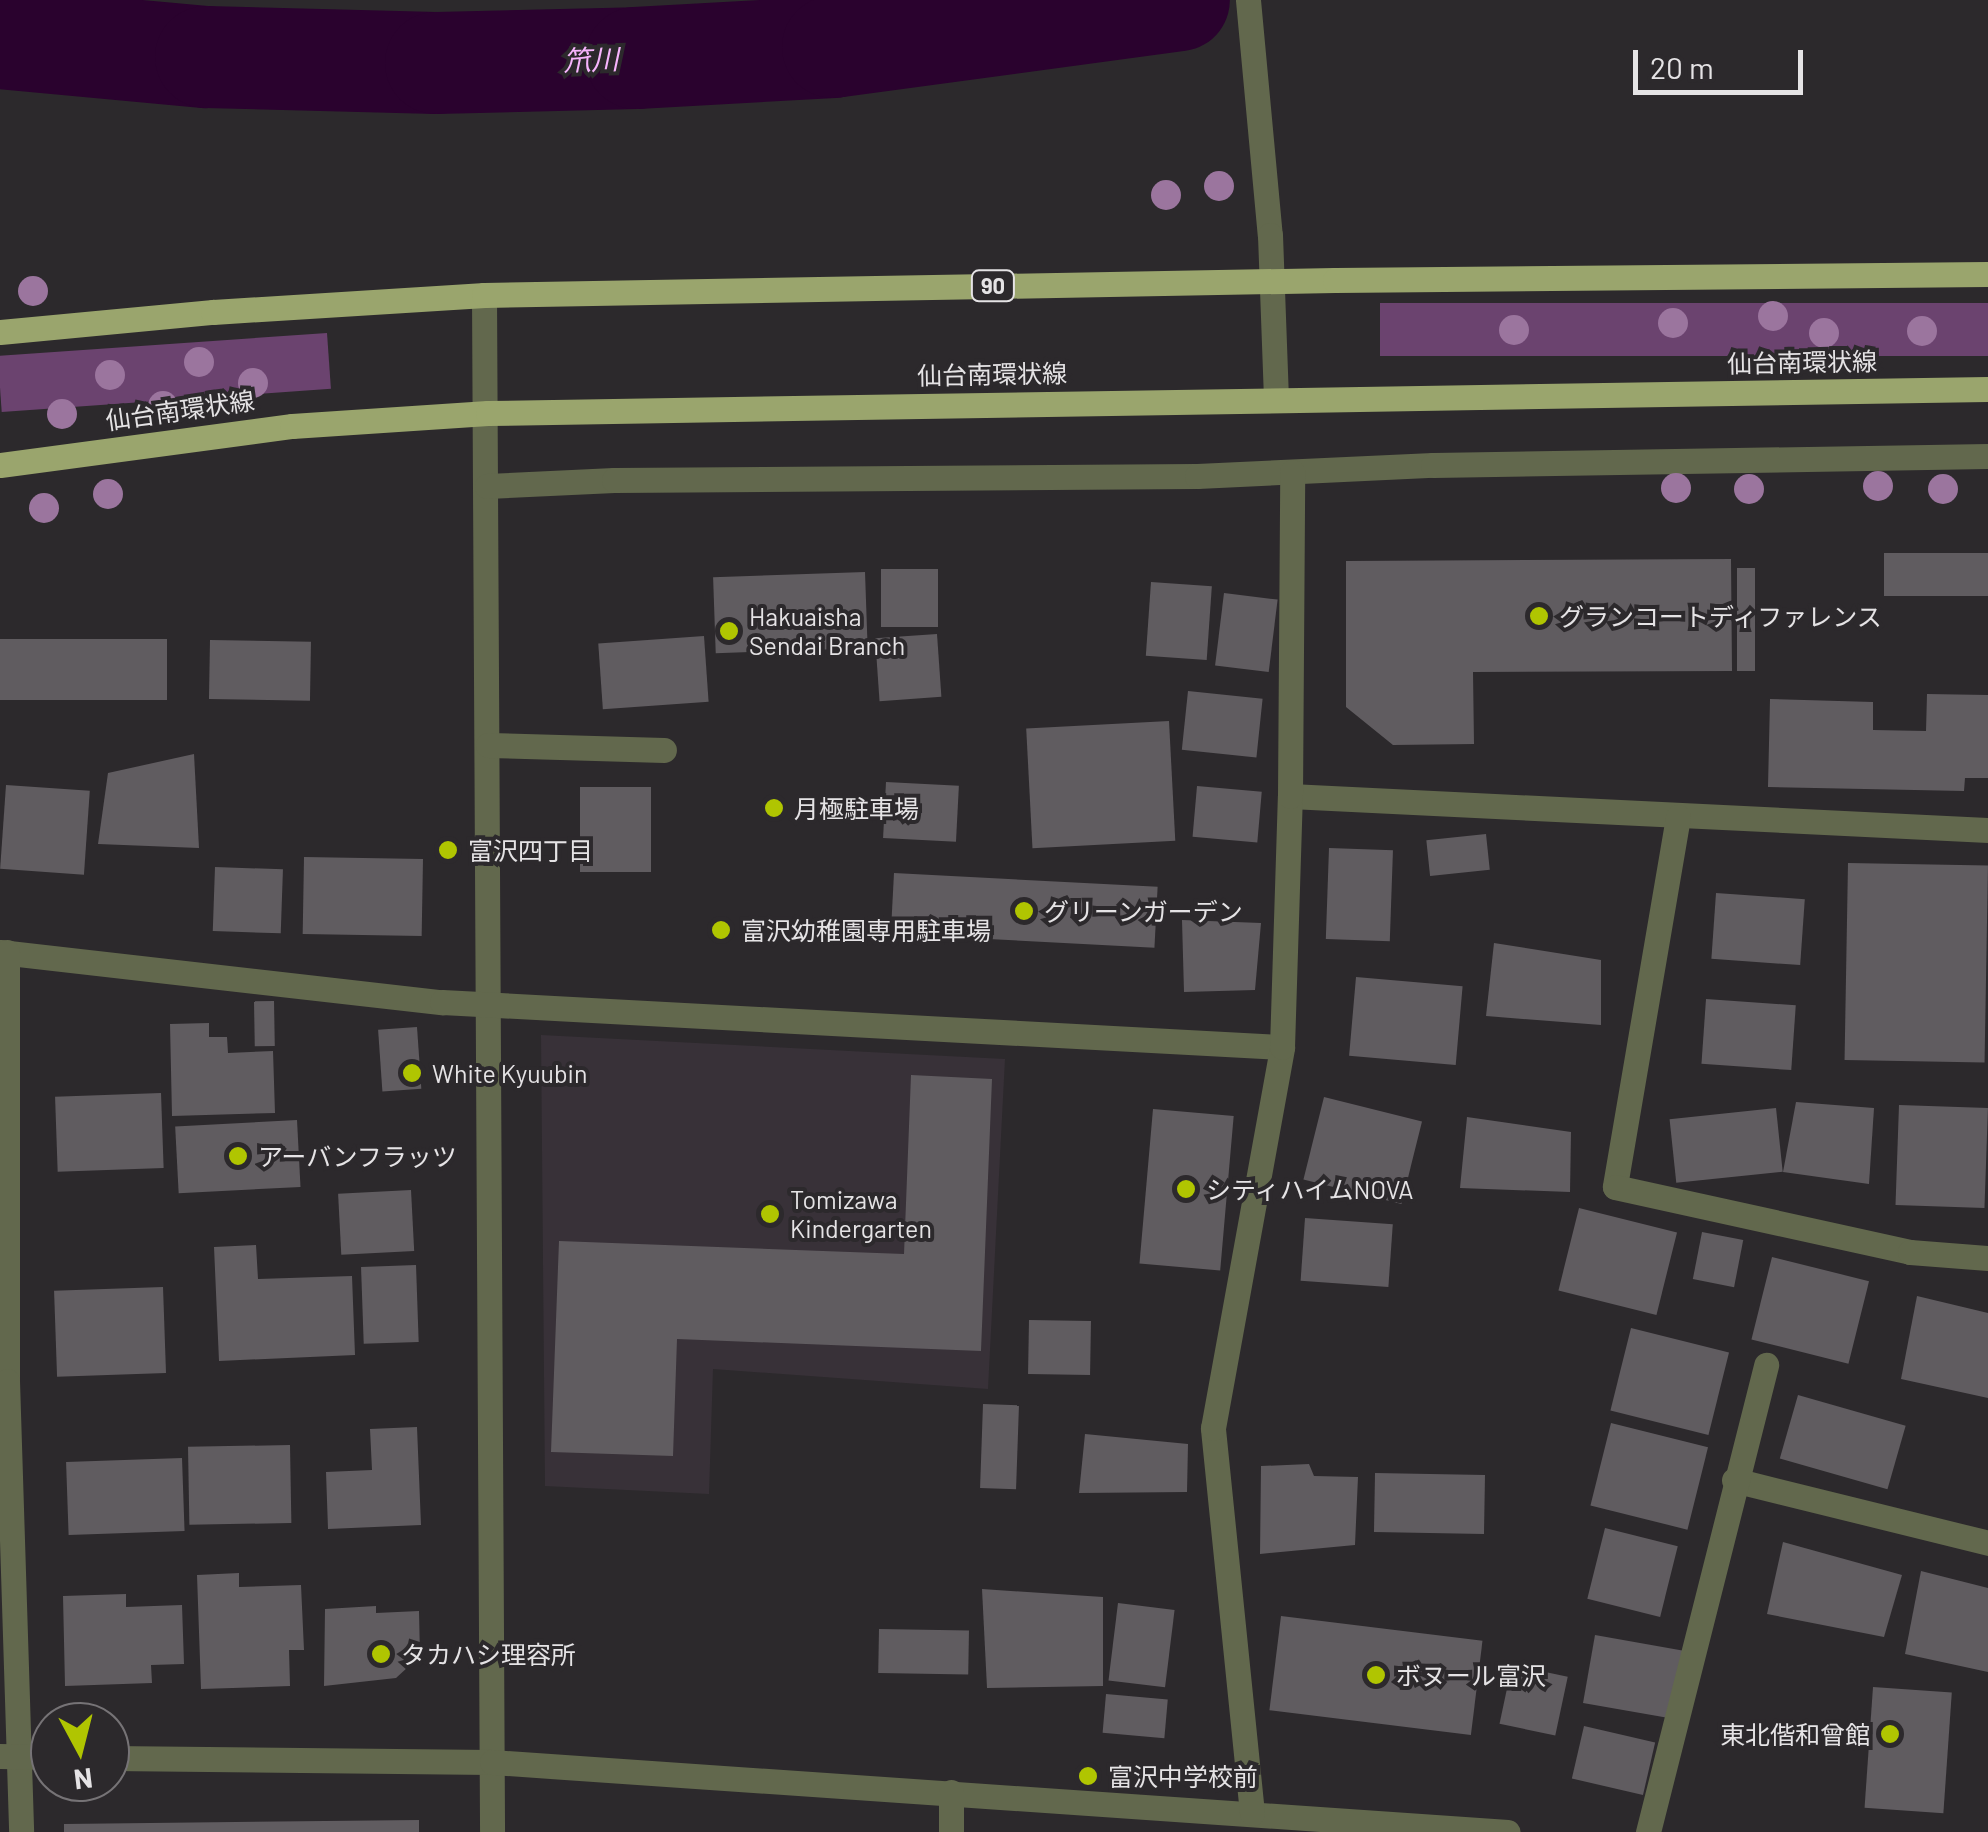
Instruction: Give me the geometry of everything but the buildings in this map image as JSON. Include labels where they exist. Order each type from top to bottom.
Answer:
[{"type":"main road","name":"90","points":[[0,332],[213,312],[484,296],[1272,280],[1988,274]]},
{"type":"main road","name":"仙台南環状線","points":[[0,465],[292,426],[488,413],[1988,390]]},
{"type":"street","points":[[1248,0],[1262,128],[1276,398]]},
{"type":"street","points":[[484,296],[488,413],[486,1004],[492,1832]]},
{"type":"street","points":[[488,486],[614,480],[1292,472],[1472,464],[1988,456]]},
{"type":"street","points":[[1252,1813],[1213,1428],[1282,1047],[1290,796],[1292,472]]},
{"type":"street","points":[[488,746],[664,750]]},
{"type":"street","points":[[1290,796],[1678,818],[1988,830]]},
{"type":"street","points":[[1678,818],[1615,1187],[1910,1252],[1988,1258]]},
{"type":"street","points":[[21,1832],[10,1756],[3,1380],[3,952],[486,1004],[1282,1047]]},
{"type":"street","points":[[1648,1832],[1766,1365]]},
{"type":"street","points":[[1734,1480],[1988,1543]]},
{"type":"street","points":[[130,1758],[492,1762],[1508,1832]]},
{"type":"street","points":[[951,1792],[952,1832]]},
{"type":"shaded area","points":[[1380,303],[1988,303],[1988,356],[1380,356]]},
{"type":"shaded area","points":[[327,333],[331,389],[2,412],[0,356]]},
{"type":"shaded area","name":"Tomizawa Kindergarten","points":[[541,1035],[1005,1059],[988,1389],[713,1369],[709,1494],[545,1486]]},
{"type":"waterway","name":"笊川","points":[[0,38],[206,57],[436,63],[636,58],[833,47],[1179,0]]},
{"type":"place","name":"グランコートディファレンス","points":[[1539,616]]},
{"type":"place","name":"Hakuaisha Sendai Branch","points":[[729,631]]},
{"type":"place","name":"月極駐車場","points":[[774,808]]},
{"type":"place","name":"富沢四丁目","points":[[448,850]]},
{"type":"place","name":"グリーンガーデン","points":[[1024,911]]},
{"type":"place","name":"富沢幼稚園専用駐車場","points":[[721,930]]},
{"type":"place","name":"White Kyuubin","points":[[412,1073]]},
{"type":"place","name":"アーバンフラッツ","points":[[238,1156]]},
{"type":"place","name":"シティハイムNOVA","points":[[1186,1189]]},
{"type":"place","name":"Tomizawa Kindergarten","points":[[770,1214]]},
{"type":"place","name":"タカハシ理容所","points":[[381,1654]]},
{"type":"place","name":"ボヌール富沢","points":[[1376,1675]]},
{"type":"place","name":"東北偕和曾館","points":[[1890,1734]]},
{"type":"place","name":"富沢中学校前","points":[[1088,1776]]}]
